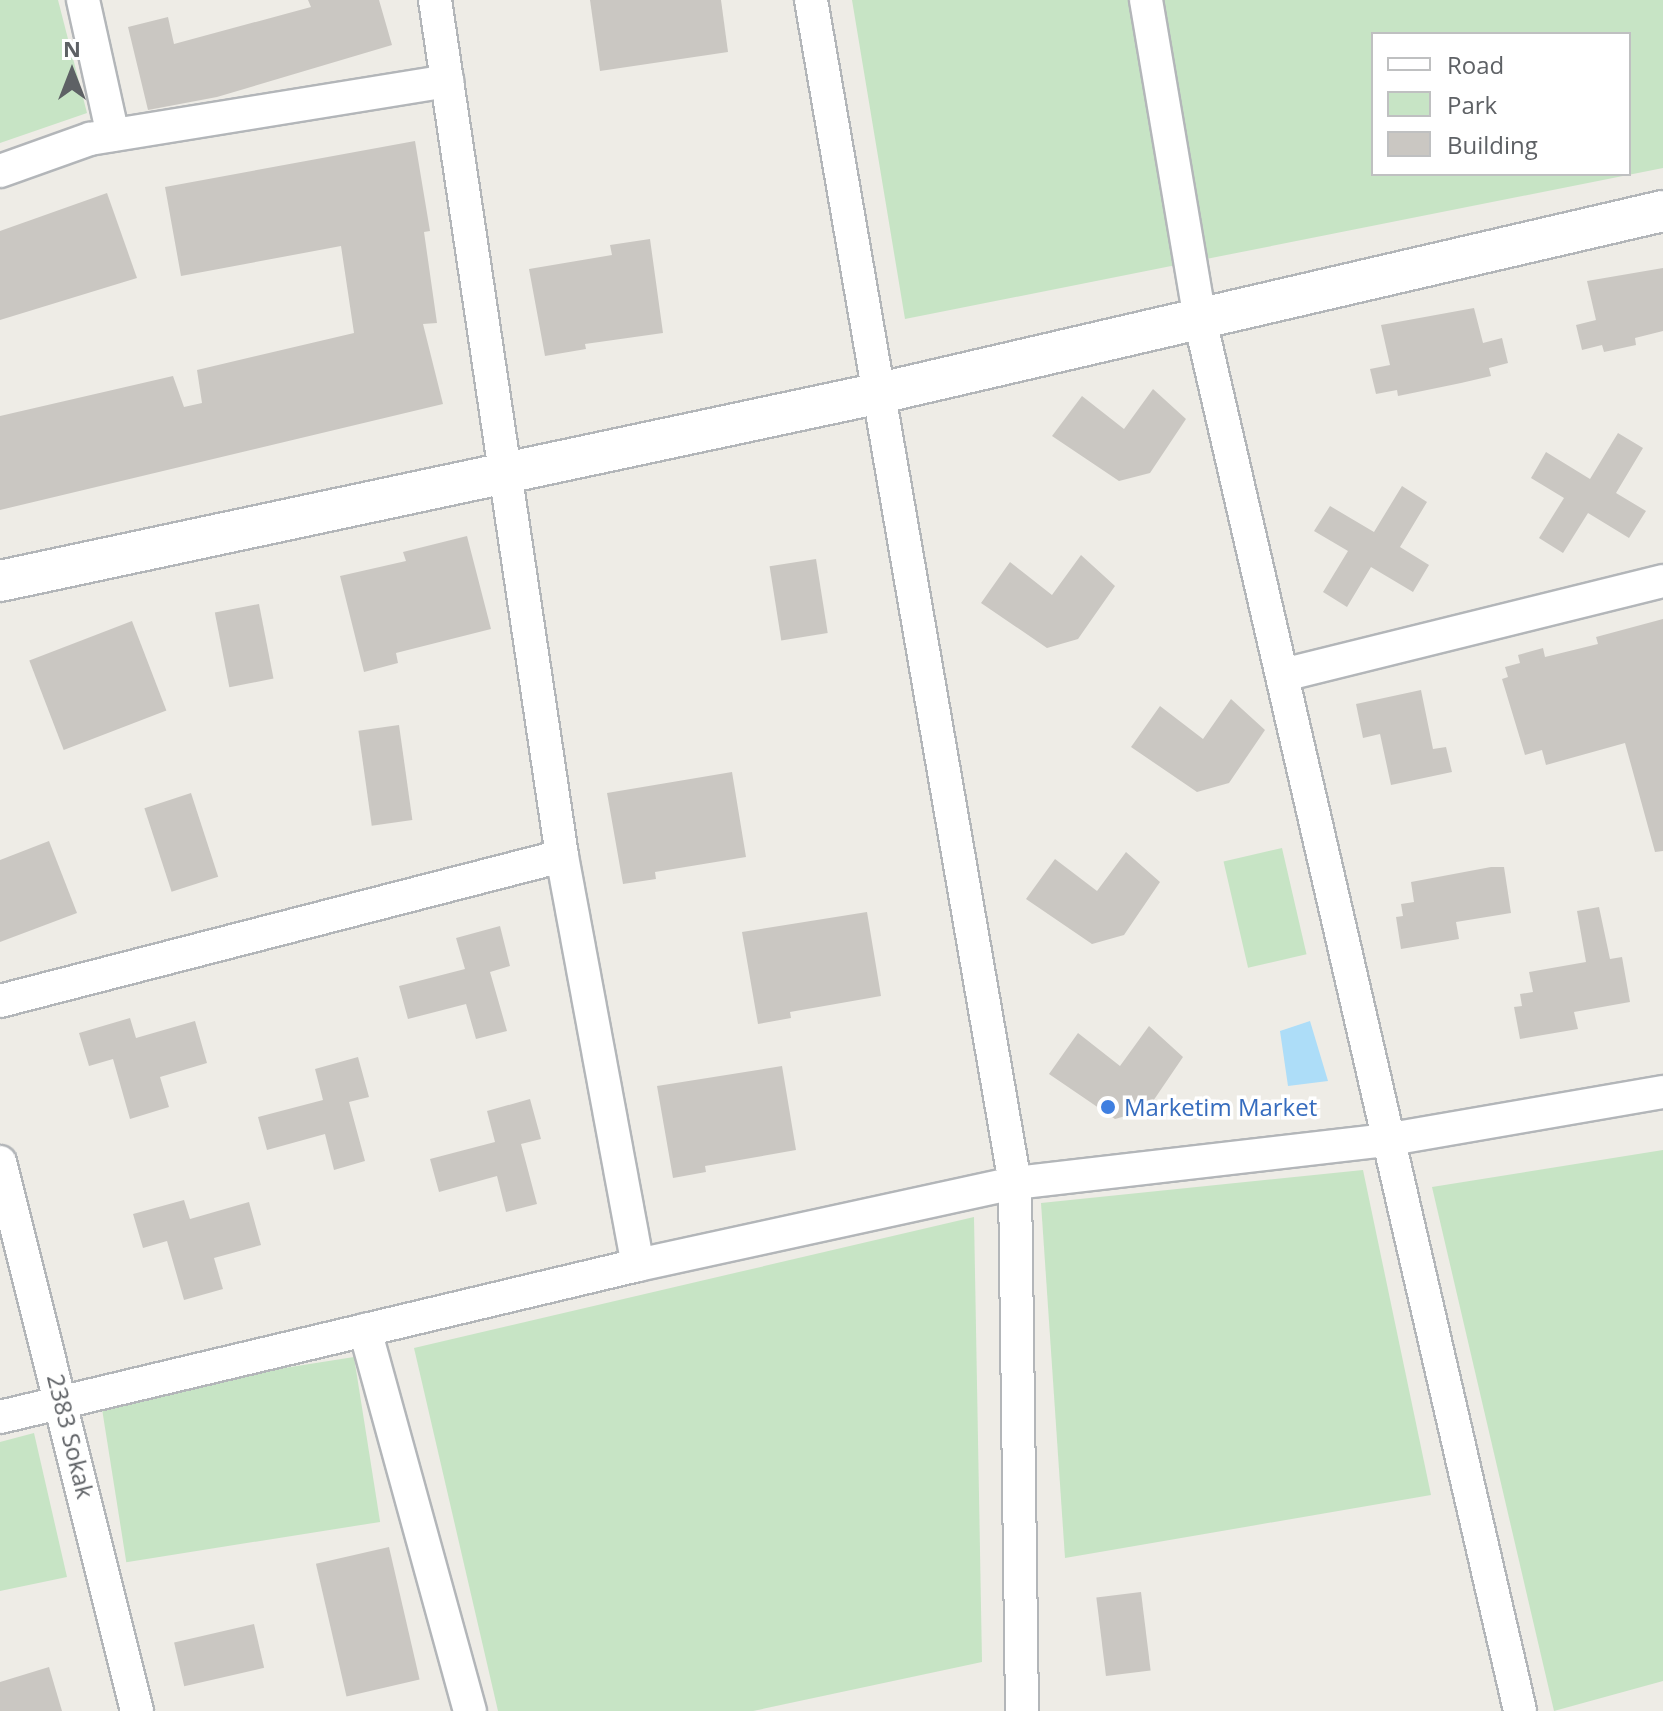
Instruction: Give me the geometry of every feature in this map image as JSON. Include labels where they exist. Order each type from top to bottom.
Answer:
[{"type":"street","points":[[83,0],[113,135]]},
{"type":"street","points":[[435,0],[501,473],[562,856],[638,1265]]},
{"type":"street","points":[[811,0],[1015,1183],[1022,1711]]},
{"type":"street","points":[[1146,0],[1200,320],[1283,675],[1385,1140],[1520,1711]]},
{"type":"street","points":[[0,171],[113,135],[447,81]]},
{"type":"street","points":[[0,581],[880,393],[1663,211]]},
{"type":"street","points":[[1283,675],[1663,581]]},
{"type":"street","points":[[0,1001],[562,856]]},
{"type":"street","points":[[0,1417],[638,1265],[1015,1183],[1385,1140],[1663,1092]]},
{"type":"street","name":"2383 Sokak","points":[[0,1162],[64,1401],[137,1711]]},
{"type":"street","points":[[365,1330],[470,1711]]},
{"type":"green space","points":[[0,0],[58,0],[87,113],[0,143]]},
{"type":"green space","points":[[852,0],[1663,0],[1663,168],[1631,174],[1631,32],[1371,32],[1371,176],[1623,176],[905,319]]},
{"type":"green space","points":[[1282,848],[1307,954],[1248,968],[1224,861]]},
{"type":"green space","points":[[1663,1150],[1663,1681],[1554,1711],[1432,1187]]},
{"type":"green space","points":[[1363,1170],[1431,1495],[1065,1558],[1041,1203]]},
{"type":"green space","points":[[974,1217],[982,1662],[753,1711],[498,1711],[414,1348]]},
{"type":"green space","points":[[354,1357],[380,1522],[126,1562],[100,1397]]},
{"type":"green space","points":[[34,1433],[67,1577],[0,1591],[0,1442]]},
{"type":"water","points":[[1310,1021],[1328,1081],[1288,1086],[1280,1031]]},
{"type":"building","points":[[308,0],[379,0],[392,45],[217,97],[148,110],[128,27],[168,17],[174,44],[311,7]]},
{"type":"building","points":[[590,0],[721,0],[728,52],[600,71]]},
{"type":"building","points":[[415,141],[430,231],[424,232],[437,323],[423,324],[443,404],[0,510],[0,416],[173,376],[184,407],[202,403],[197,370],[354,333],[341,246],[181,276],[165,187]]},
{"type":"building","points":[[107,193],[137,278],[0,320],[0,231]]},
{"type":"building","points":[[650,239],[663,333],[585,344],[586,349],[545,356],[529,269],[612,255],[610,245]]},
{"type":"building","points":[[1663,268],[1663,331],[1635,338],[1636,345],[1604,352],[1602,345],[1582,350],[1576,325],[1596,320],[1587,281]]},
{"type":"building","points":[[1474,308],[1483,343],[1502,338],[1508,363],[1489,368],[1491,376],[1398,396],[1397,390],[1376,394],[1370,369],[1390,365],[1381,325]]},
{"type":"building","points":[[1153,389],[1186,419],[1150,473],[1119,481],[1052,436],[1082,396],[1124,429]]},
{"type":"building","points":[[1618,433],[1643,448],[1616,493],[1646,511],[1629,538],[1588,513],[1563,553],[1539,538],[1564,498],[1531,478],[1546,452],[1590,479]]},
{"type":"building","points":[[1402,486],[1427,502],[1400,547],[1429,565],[1413,592],[1371,567],[1347,607],[1323,592],[1348,551],[1314,531],[1330,506],[1374,532]]},
{"type":"building","points":[[467,536],[491,629],[396,653],[398,663],[364,672],[340,576],[406,561],[403,552]]},
{"type":"building","points":[[1081,555],[1115,586],[1078,639],[1047,648],[981,603],[1010,562],[1052,595]]},
{"type":"building","points":[[816,559],[828,633],[781,640],[770,566]]},
{"type":"building","points":[[259,604],[274,679],[229,687],[215,613]]},
{"type":"building","points":[[1663,619],[1663,851],[1655,852],[1625,743],[1546,765],[1542,750],[1525,755],[1502,679],[1508,677],[1505,667],[1520,663],[1518,655],[1543,648],[1545,657],[1598,644],[1596,637]]},
{"type":"building","points":[[132,621],[166,711],[64,750],[29,660]]},
{"type":"building","points":[[1421,690],[1433,749],[1446,747],[1452,772],[1391,785],[1380,734],[1363,738],[1356,704]]},
{"type":"building","points":[[1231,699],[1265,730],[1229,783],[1197,792],[1131,747],[1160,706],[1203,739]]},
{"type":"building","points":[[399,725],[412,820],[372,826],[358,731]]},
{"type":"building","points":[[732,772],[746,857],[655,872],[656,879],[623,884],[607,793]]},
{"type":"building","points":[[191,793],[218,877],[172,892],[144,808]]},
{"type":"building","points":[[49,841],[77,913],[0,942],[0,860]]},
{"type":"building","points":[[1126,852],[1160,882],[1124,935],[1092,944],[1026,899],[1055,859],[1097,891]]},
{"type":"building","points":[[1504,867],[1511,913],[1456,922],[1459,939],[1401,949],[1396,917],[1403,916],[1401,904],[1414,902],[1411,882]]},
{"type":"building","points":[[1599,907],[1610,959],[1622,957],[1630,1002],[1574,1012],[1578,1029],[1520,1039],[1514,1007],[1522,1006],[1520,994],[1533,992],[1529,972],[1586,962],[1577,911]]},
{"type":"building","points":[[867,912],[881,996],[790,1012],[791,1018],[758,1024],[742,932]]},
{"type":"building","points":[[500,926],[510,966],[490,972],[507,1031],[476,1039],[466,1004],[408,1019],[399,986],[465,969],[456,938]]},
{"type":"building","points":[[130,1018],[136,1038],[195,1021],[207,1063],[160,1077],[169,1107],[130,1119],[113,1059],[89,1066],[79,1033]]},
{"type":"building","points":[[1149,1026],[1183,1057],[1147,1110],[1115,1119],[1049,1074],[1078,1033],[1120,1066]]},
{"type":"building","points":[[358,1057],[369,1097],[349,1102],[365,1161],[334,1170],[325,1134],[267,1150],[258,1117],[323,1100],[315,1069]]},
{"type":"building","points":[[782,1066],[796,1150],[705,1166],[706,1172],[673,1178],[657,1086]]},
{"type":"building","points":[[530,1099],[541,1139],[521,1144],[537,1204],[506,1212],[497,1176],[439,1192],[430,1159],[495,1142],[487,1111]]},
{"type":"building","points":[[184,1200],[190,1219],[249,1202],[261,1245],[214,1258],[223,1289],[184,1300],[167,1241],[143,1248],[133,1214]]},
{"type":"building","points":[[389,1547],[420,1680],[347,1696],[316,1564]]},
{"type":"building","points":[[1141,1592],[1151,1670],[1106,1676],[1096,1597]]},
{"type":"building","points":[[254,1624],[264,1668],[184,1686],[174,1642]]},
{"type":"building","points":[[49,1667],[62,1711],[0,1711],[0,1682]]},
{"type":"place","name":"Marketim Market","points":[[1108,1107]]}]
